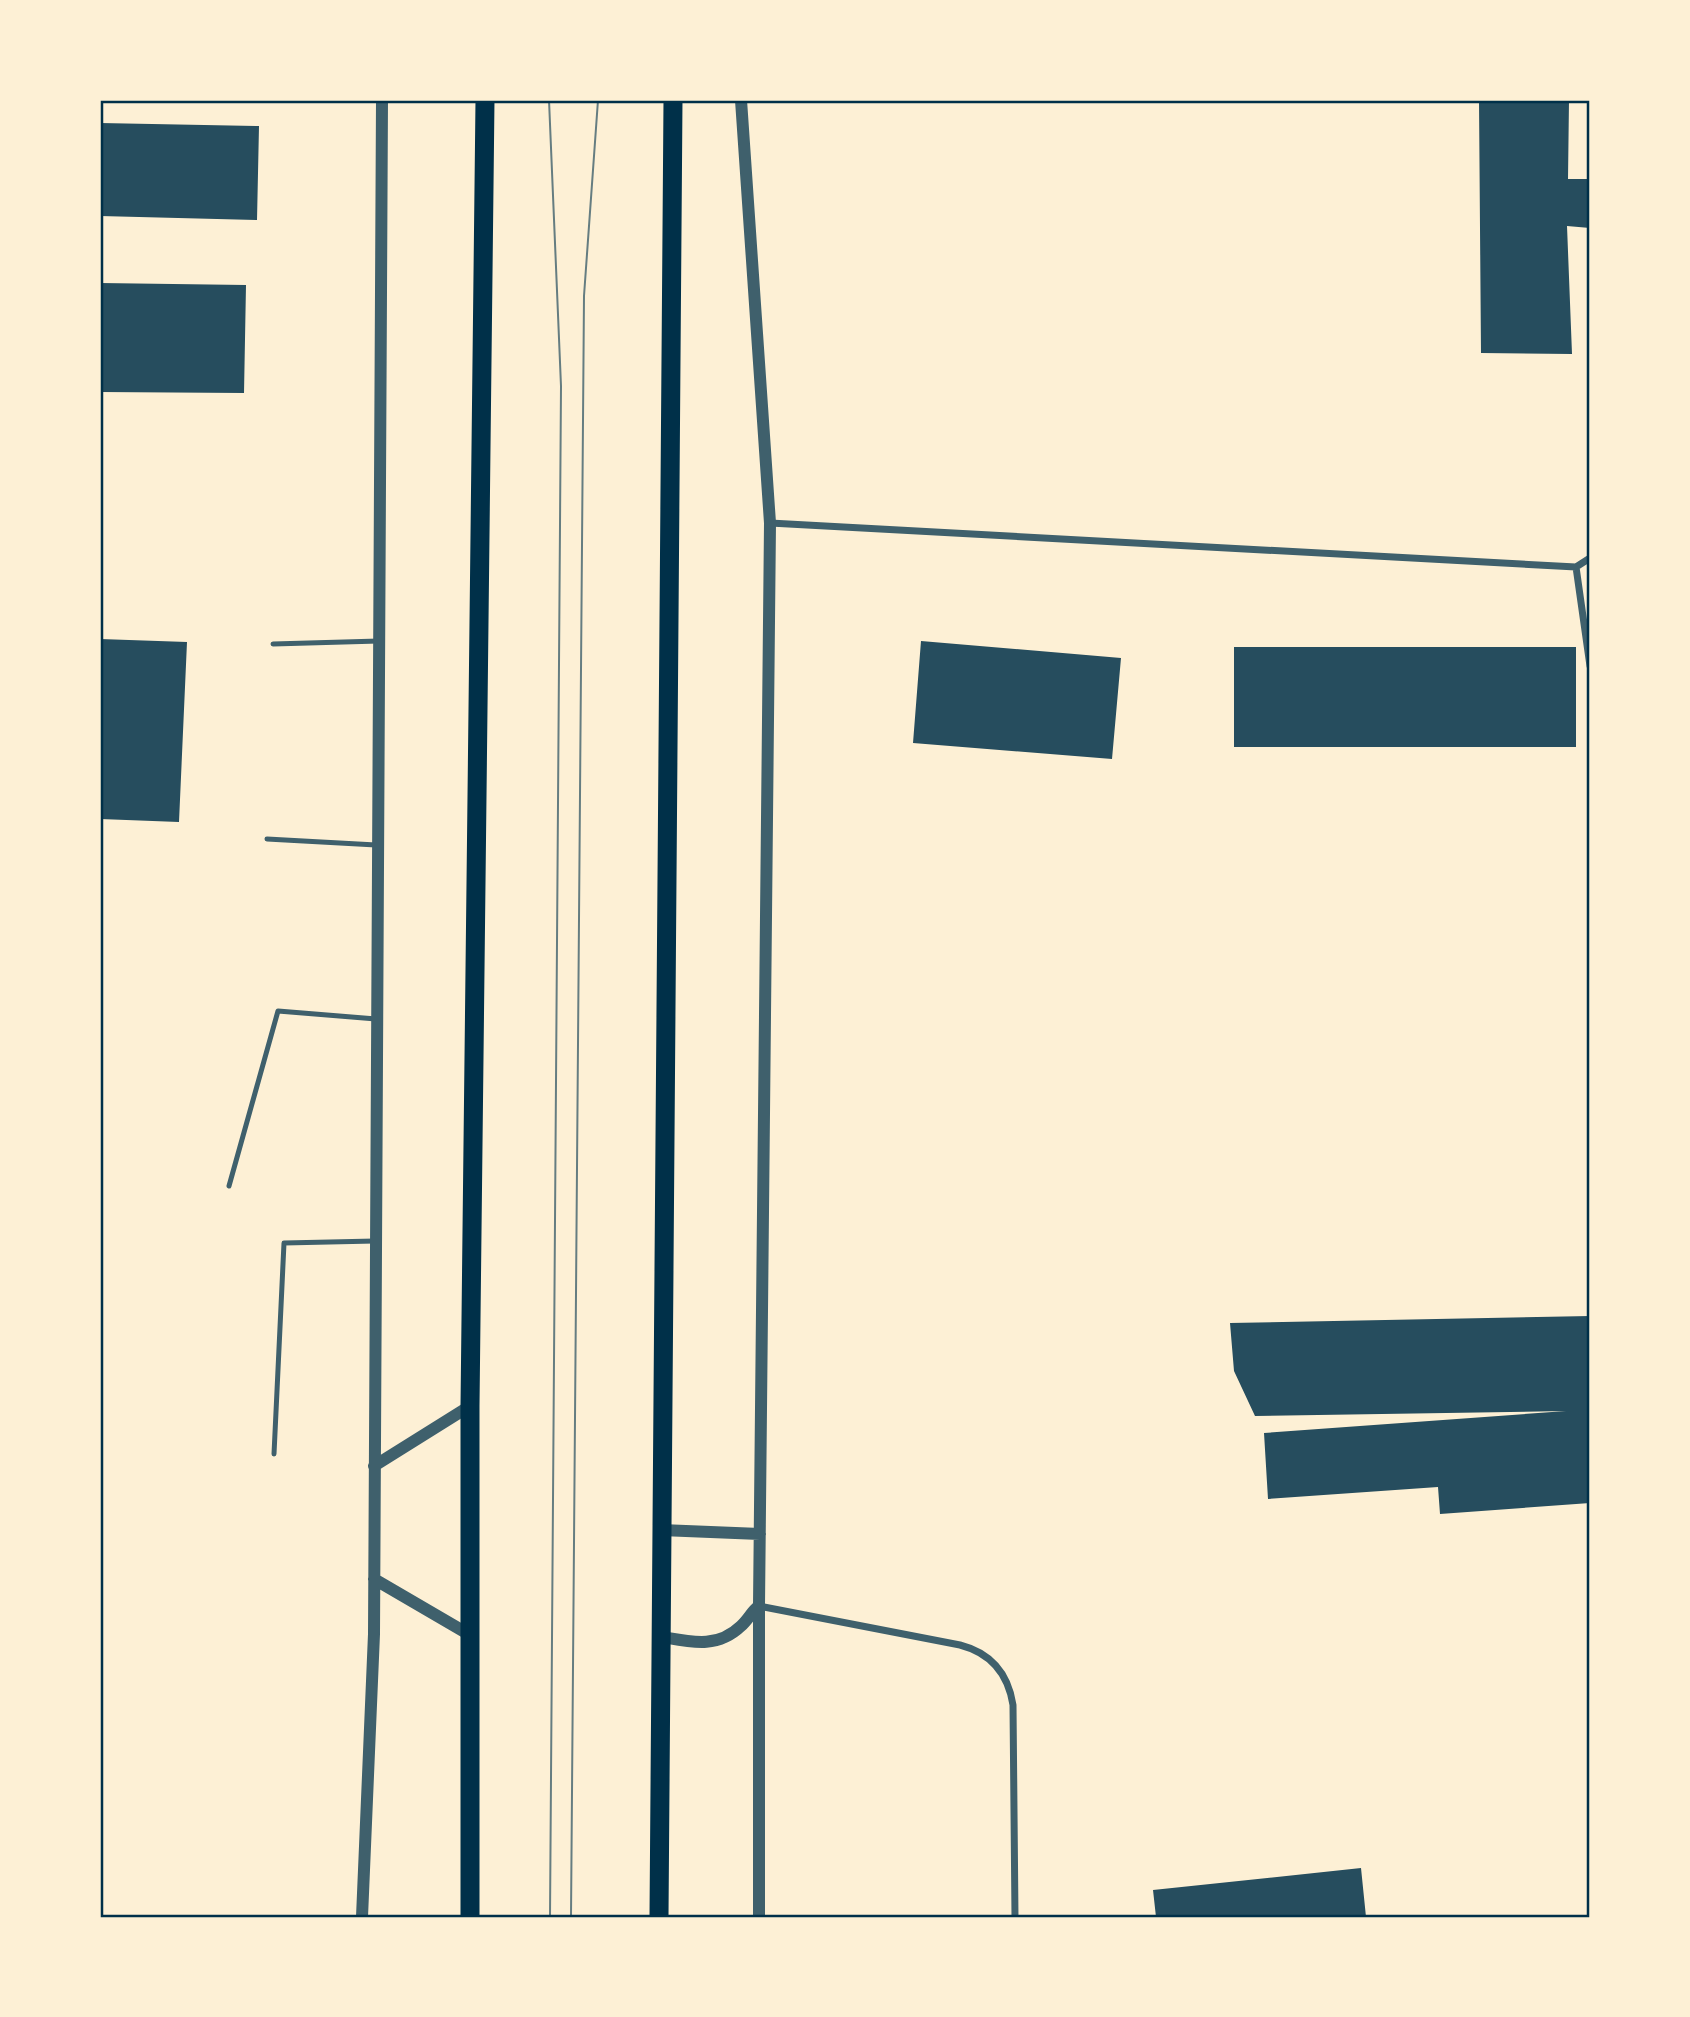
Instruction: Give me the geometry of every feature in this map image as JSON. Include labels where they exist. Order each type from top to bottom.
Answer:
[{"type":"highway","points":[[470,1917],[470,1406],[485,100]]},
{"type":"highway","points":[[659,1917],[673,100]]},
{"type":"street","points":[[362,1917],[374,1579],[382,100]]},
{"type":"street","points":[[741,100],[770,523],[759,1606],[759,1917]]},
{"type":"street","points":[[770,523],[1576,567],[1590,558]]},
{"type":"street","points":[[1576,567],[1590,666]]},
{"type":"street","points":[[374,1466],[470,1406]]},
{"type":"street","points":[[661,1530],[760,1534]]},
{"type":"street","points":[[374,1579],[470,1635]]},
{"type":"street","points":[[662,1637],[701,1643],[720,1640],[736,1632],[759,1606]]},
{"type":"street","points":[[759,1606],[974,1648],[997,1665],[1005,1677],[1013,1704],[1015,1917]]},
{"type":"lane","points":[[273,644],[379,640]]},
{"type":"lane","points":[[267,839],[377,845]]},
{"type":"lane","points":[[229,1186],[278,1011],[376,1019]]},
{"type":"lane","points":[[274,1454],[284,1243],[375,1241]]},
{"type":"building","points":[[1479,100],[1569,100],[1568,179],[1590,179],[1590,228],[1567,226],[1572,354],[1481,353]]},
{"type":"building","points":[[100,123],[259,126],[257,220],[100,216]]},
{"type":"building","points":[[100,283],[246,285],[244,393],[100,392]]},
{"type":"building","points":[[100,639],[187,642],[179,822],[100,819]]},
{"type":"building","points":[[921,641],[1121,658],[1112,759],[913,743]]},
{"type":"building","points":[[1234,647],[1576,647],[1576,747],[1234,747]]},
{"type":"building","points":[[1590,1316],[1590,1503],[1440,1514],[1438,1487],[1268,1499],[1264,1433],[1566,1411],[1255,1416],[1234,1371],[1230,1323]]},
{"type":"building","points":[[1361,1868],[1366,1917],[1156,1917],[1153,1890]]},
{"type":"tram line","points":[[549,100],[561,386],[550,1917]]},
{"type":"tram line","points":[[571,1917],[584,296],[598,100]]}]
